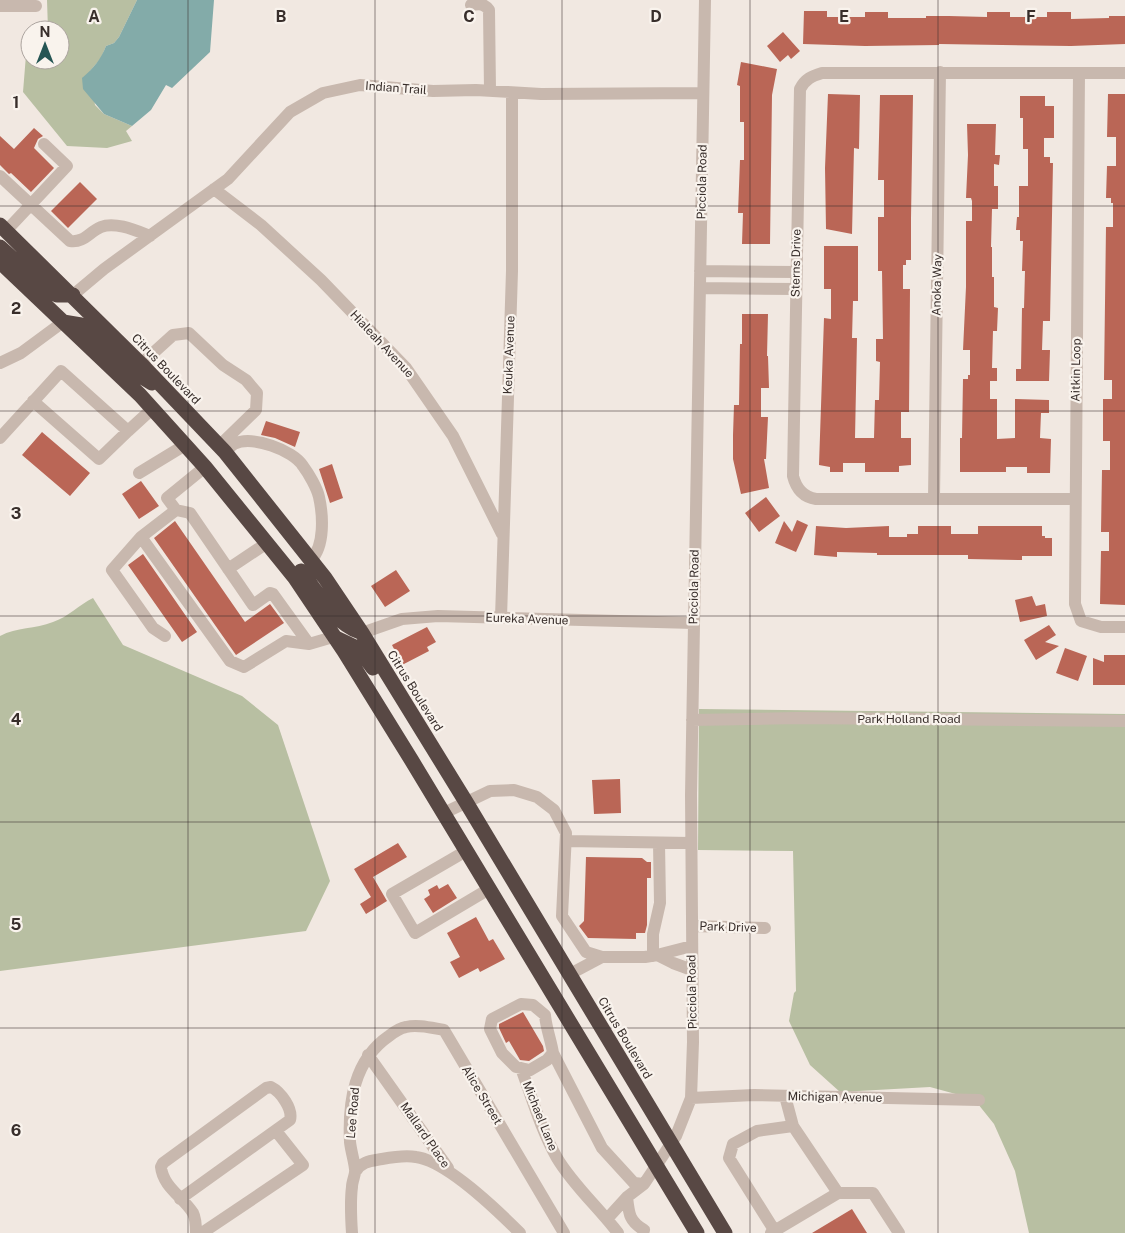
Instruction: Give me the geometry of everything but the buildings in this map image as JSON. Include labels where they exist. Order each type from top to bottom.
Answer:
[{"type":"highway","name":"Citrus Boulevard","points":[[3,228],[73,295],[222,449],[311,560],[362,633],[726,1233]]},
{"type":"highway","points":[[0,247],[57,295],[73,295]]},
{"type":"highway","points":[[0,262],[124,379],[205,467],[295,578],[333,637],[344,650],[444,813],[459,854],[483,893],[559,1004],[697,1233]]},
{"type":"highway","points":[[63,322],[90,328],[131,370],[171,395]]},
{"type":"highway","points":[[248,520],[282,547],[340,622],[362,633]]},
{"type":"highway","points":[[333,637],[359,649],[371,664],[401,714],[439,758]]},
{"type":"street","name":"Picciola Road","points":[[656,1165],[676,1136],[691,1098],[692,720],[705,0]]},
{"type":"street","points":[[471,5],[481,4],[489,10],[490,91]]},
{"type":"street","points":[[0,6],[36,6]]},
{"type":"street","name":"Anoka Way","points":[[934,498],[940,72]]},
{"type":"street","name":"Sterns Drive","points":[[1075,499],[810,498],[795,485],[793,476],[800,89],[803,83],[811,77],[822,73],[1125,73]]},
{"type":"street","name":"Aitkin Loop","points":[[1080,73],[1075,604],[1081,621],[1101,627],[1125,627]]},
{"type":"street","name":"Indian Trail","points":[[73,295],[104,268],[228,178],[290,112],[324,93],[360,85],[433,91],[512,93],[703,93]]},
{"type":"street","name":"Keuka Avenue","points":[[501,618],[512,270],[512,93]]},
{"type":"street","points":[[3,228],[30,205],[67,166],[44,144]]},
{"type":"street","points":[[0,176],[70,241],[76,242],[86,238],[101,226],[110,225],[150,236]]},
{"type":"street","name":"Hialeah Avenue","points":[[214,189],[261,225],[321,280],[406,368],[453,436],[503,536]]},
{"type":"street","points":[[700,271],[796,272]]},
{"type":"street","points":[[700,288],[796,289]]},
{"type":"street","points":[[0,363],[22,354],[63,322]]},
{"type":"street","points":[[141,364],[173,335],[189,333],[223,365],[246,380],[257,393],[256,410],[222,449]]},
{"type":"street","points":[[0,438],[61,370],[128,430]]},
{"type":"street","points":[[33,401],[100,459],[152,409]]},
{"type":"street","points":[[222,449],[234,444],[247,442],[264,443],[285,452],[302,464],[319,496],[322,536],[316,555],[311,560]]},
{"type":"street","points":[[139,473],[185,445]]},
{"type":"street","points":[[205,467],[167,498],[176,510],[190,514],[253,605],[270,593],[274,594],[310,644]]},
{"type":"street","points":[[165,636],[153,628],[112,570],[141,537],[176,510]]},
{"type":"street","points":[[141,537],[230,661],[244,667],[286,641],[310,644],[333,637]]},
{"type":"street","points":[[228,569],[268,543]]},
{"type":"street","name":"Eureka Avenue","points":[[362,633],[402,619],[438,616],[694,623]]},
{"type":"street","name":"Park Holland Road","points":[[692,720],[797,718],[1125,721]]},
{"type":"street","points":[[444,813],[490,791],[514,790],[537,797],[554,810],[566,833],[562,916],[586,952],[602,957],[645,957],[692,946]]},
{"type":"street","points":[[566,841],[691,843]]},
{"type":"street","points":[[655,955],[653,934],[660,903],[659,842]]},
{"type":"street","points":[[459,854],[392,894],[415,933],[483,893]]},
{"type":"street","name":"Park Drive","points":[[692,926],[765,928]]},
{"type":"street","points":[[655,955],[692,970]]},
{"type":"street","points":[[570,974],[602,957]]},
{"type":"street","points":[[554,1053],[548,1060],[530,1070],[516,1066],[502,1053],[490,1029],[492,1019],[521,1004],[533,1005],[545,1015],[546,1029],[554,1053],[602,1148],[634,1184],[644,1184]]},
{"type":"street","points":[[545,1015],[559,1004]]},
{"type":"street","name":"Alice Street","points":[[368,1055],[384,1039],[406,1027],[420,1026],[444,1030],[564,1233]]},
{"type":"street","name":"Lee Road","points":[[352,1233],[351,1194],[352,1179],[356,1171],[350,1144],[353,1092],[358,1073],[368,1055]]},
{"type":"street","name":"Mallard Place","points":[[368,1055],[454,1176]]},
{"type":"street","name":"Michael Lane","points":[[521,1068],[548,1139],[558,1159],[618,1233]]},
{"type":"street","points":[[180,1199],[290,1120],[292,1115],[277,1090],[271,1087],[266,1088],[163,1163],[161,1167],[164,1178],[180,1199],[194,1214],[196,1233]]},
{"type":"street","name":"Michigan Avenue","points":[[691,1098],[754,1095],[979,1100]]},
{"type":"street","points":[[786,1096],[793,1126],[838,1192]]},
{"type":"street","points":[[793,1126],[757,1130],[733,1144],[729,1158],[774,1232],[838,1192],[873,1192],[899,1233]]},
{"type":"street","points":[[202,1233],[302,1165],[276,1131]]},
{"type":"street","name":"Mallard Place","points":[[356,1171],[364,1163],[389,1158],[417,1157],[441,1166],[454,1176]]},
{"type":"street","points":[[607,1219],[627,1197],[644,1184],[656,1165]]},
{"type":"street","points":[[454,1176],[486,1200],[520,1233]]},
{"type":"street","points":[[627,1197],[628,1212],[634,1224],[643,1231]]},
{"type":"green space","points":[[47,0],[137,0],[119,37],[114,43],[106,46],[101,58],[90,71],[95,105],[104,114],[132,126],[126,131],[132,141],[107,148],[67,146],[23,92],[25,70],[70,70],[70,20],[48,20]]},
{"type":"green space","points":[[93,598],[123,645],[242,696],[278,725],[330,881],[306,931],[0,971],[0,636],[58,620]]},
{"type":"green space","points":[[699,709],[1125,714],[1125,1233],[1029,1233],[1015,1171],[994,1124],[974,1099],[930,1087],[840,1092],[810,1065],[789,1021],[796,991],[793,851],[698,850]]},
{"type":"water","points":[[137,0],[214,0],[210,52],[172,88],[166,85],[151,110],[132,126],[104,114],[83,89],[82,78],[96,64],[106,46],[114,43],[119,37]]}]
